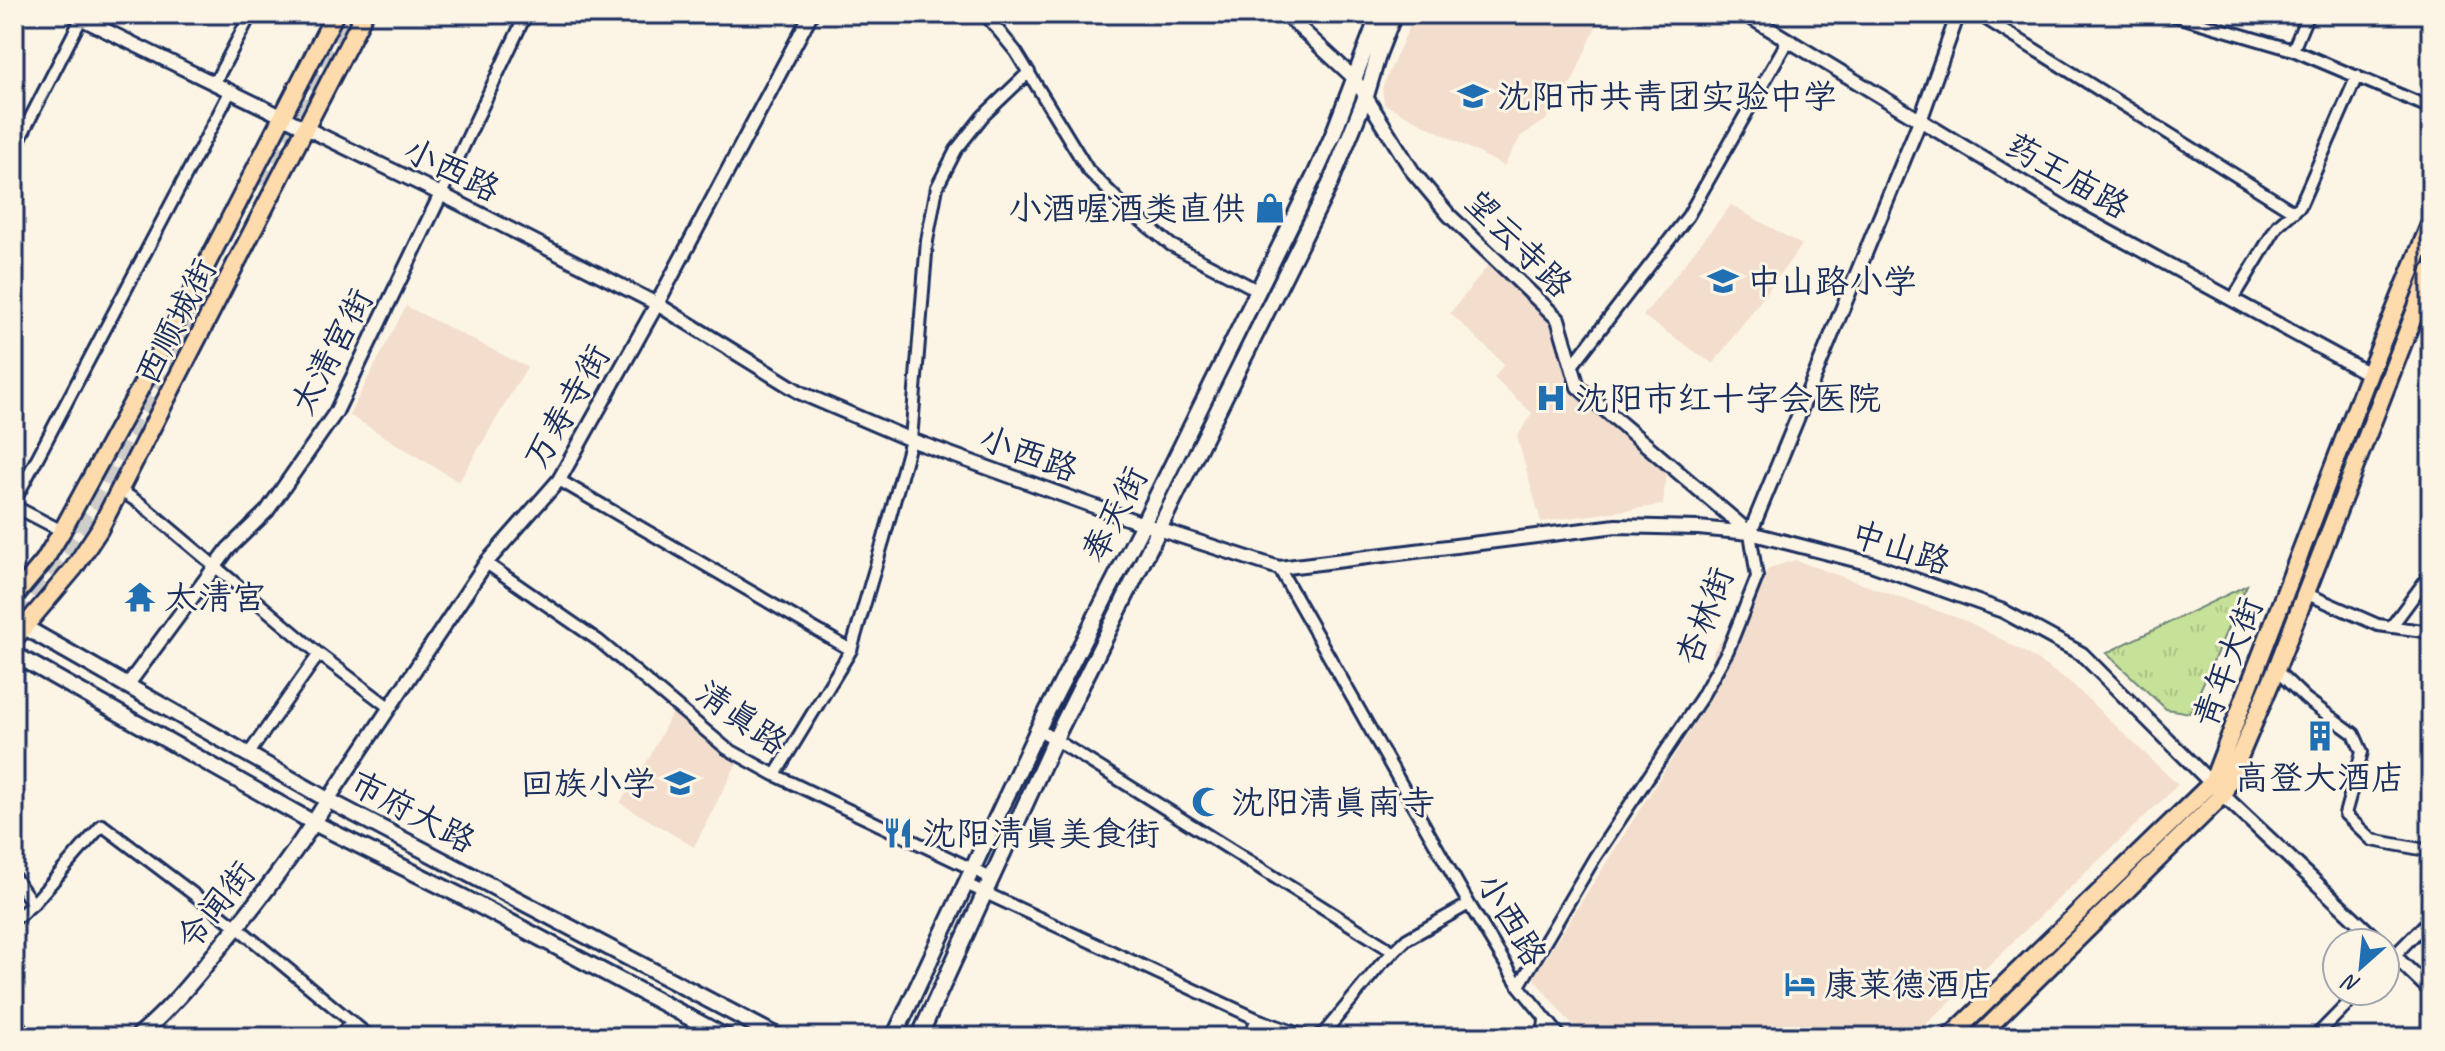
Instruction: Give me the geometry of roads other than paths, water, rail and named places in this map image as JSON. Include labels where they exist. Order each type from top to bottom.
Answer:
[{"type":"main road","name":"西顺城街","points":[[14,597],[44,561],[62,531],[183,310],[335,14]]},
{"type":"main road","name":"西顺城街","points":[[18,629],[74,568],[121,491],[364,14]]},
{"type":"main road","name":"奉天街","points":[[894,1037],[1038,729],[1259,291],[1332,137],[1379,14]]},
{"type":"main road","name":"奉天街","points":[[919,1037],[1055,739],[1330,184],[1366,96],[1394,14]]},
{"type":"main road","name":"青年大街","points":[[1950,1037],[2218,789],[2369,374],[2431,222]]},
{"type":"main road","name":"青年大街","points":[[1978,1037],[2218,789],[2276,670],[2431,271]]},
{"type":"main road","name":"市府大路","points":[[18,629],[328,800],[779,1037]]},
{"type":"main road","name":"市府大路","points":[[14,654],[314,823],[463,897],[726,1037]]},
{"type":"main road","name":"令闻街","points":[[137,1037],[165,1013],[237,927],[328,800]]},
{"type":"street","points":[[214,84],[251,14]]},
{"type":"street","name":"太清宫街","points":[[132,679],[228,549],[267,511],[336,412],[526,14]]},
{"type":"street","name":"万寿寺街","points":[[328,800],[486,563],[559,480],[657,304],[811,14]]},
{"type":"street","points":[[985,14],[1016,52],[1088,170],[1128,210],[1171,245],[1259,291]]},
{"type":"street","name":"望云寺路","points":[[1285,14],[1354,78],[1413,172],[1449,215],[1558,319],[1578,387],[1750,533]]},
{"type":"street","name":"药王庙路","points":[[1745,14],[2068,210],[2369,374]]},
{"type":"street","name":"杏林街","points":[[1519,986],[1595,857],[1701,698],[1728,650],[1757,577],[1750,533],[1921,118],[1958,14]]},
{"type":"street","points":[[1978,14],[2294,212]]},
{"type":"street","points":[[2170,14],[2293,50],[2431,108]]},
{"type":"street","points":[[2293,50],[2308,14]]},
{"type":"street","points":[[14,150],[76,16]]},
{"type":"street","name":"小西路","points":[[76,16],[441,194],[657,304],[801,393],[911,440],[1143,524],[1279,568],[1469,904],[1519,986],[1561,1037]]},
{"type":"street","points":[[1572,366],[1688,216],[1788,40]]},
{"type":"street","points":[[775,775],[851,650],[911,440],[927,241],[937,187],[956,150],[983,116],[1029,72]]},
{"type":"street","points":[[2233,299],[2278,225],[2300,206],[2357,76]]},
{"type":"street","points":[[62,531],[14,504],[230,92]]},
{"type":"street","points":[[559,480],[851,650]]},
{"type":"street","points":[[121,491],[319,654],[390,708]]},
{"type":"street","name":"中山路","points":[[1279,568],[1616,526],[1750,533],[1871,564],[2003,611],[2082,654],[2363,927]]},
{"type":"street","name":"清真路","points":[[486,563],[599,641],[726,748],[969,877],[991,878]]},
{"type":"street","points":[[2391,627],[2431,573]]},
{"type":"street","points":[[2305,593],[2378,625],[2431,632]]},
{"type":"street","points":[[252,749],[319,654]]},
{"type":"street","points":[[2276,670],[2306,699],[2354,734],[2362,752],[2345,814],[2372,840],[2431,851]]},
{"type":"street","points":[[1038,729],[1394,952]]},
{"type":"street","points":[[14,920],[33,904],[102,825],[237,927],[370,1037]]},
{"type":"street","points":[[14,877],[33,904]]},
{"type":"street","points":[[969,877],[985,893],[1257,1019],[1307,1037]]},
{"type":"street","points":[[1315,1037],[1324,1033],[1381,964],[1407,939],[1469,904]]},
{"type":"street","points":[[2401,945],[2431,918]]},
{"type":"street","points":[[2401,967],[2431,991]]},
{"type":"street","points":[[2315,1037],[2344,1007]]},
{"type":"street","points":[[1249,1037],[1257,1019]]},
{"type":"street","points":[[14,1020],[28,1037]]},
{"type":"street","points":[[1543,1037],[1545,1020]]},
{"type":"street","points":[[339,1037],[351,1022]]},
{"type":"tunnel","points":[[266,188],[352,14]]},
{"type":"tunnel","points":[[14,616],[57,567],[98,511],[205,306]]},
{"type":"tunnel","points":[[71,526],[82,513],[120,441]]},
{"type":"place","name":"沈阳市共青团实验中学","points":[[1473,96]]},
{"type":"place","name":"小酒喔酒类直供","points":[[1270,208]]},
{"type":"place","name":"中山路小学","points":[[1723,281]]},
{"type":"place","name":"沈阳市红十字会医院","points":[[1551,398]]},
{"type":"place","name":"太清宫","points":[[140,597]]},
{"type":"place","name":"高登大酒店","points":[[2320,736]]},
{"type":"place","name":"回族小学","points":[[680,783]]},
{"type":"place","name":"沈阳清真南寺","points":[[1207,802]]},
{"type":"place","name":"沈阳清真美食街","points":[[898,833]]},
{"type":"place","name":"康莱德酒店","points":[[1800,984]]}]
